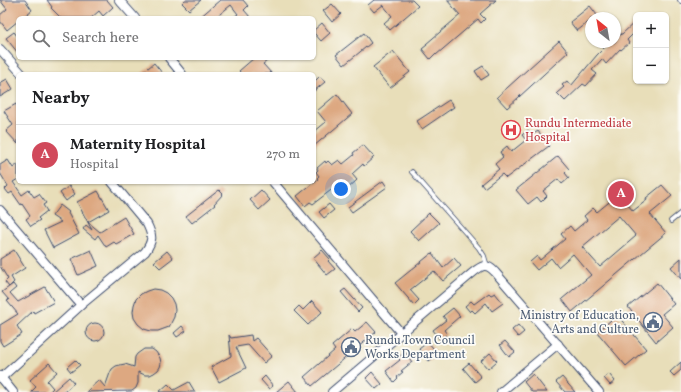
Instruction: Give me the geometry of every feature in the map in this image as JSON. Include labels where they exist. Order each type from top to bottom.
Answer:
[{"type":"street","points":[[120,0],[133,16]]},
{"type":"street","points":[[0,49],[20,72]]},
{"type":"street","points":[[170,60],[180,72]]},
{"type":"street","points":[[13,392],[0,377],[81,305],[145,252],[150,246],[152,239],[151,232],[147,224],[114,184]]},
{"type":"street","points":[[275,184],[401,333]]},
{"type":"street","points":[[0,210],[81,305]]},
{"type":"street","points":[[332,392],[481,266],[492,268],[599,392]]},
{"type":"street","points":[[501,392],[558,344]]},
{"type":"lane","points":[[412,172],[479,248],[484,256],[487,266]]},
{"type":"lane","points":[[671,222],[681,213]]},
{"type":"building","points":[[0,0],[25,0],[32,10],[24,16],[16,16],[16,23],[7,30],[0,21],[0,15],[7,9]]},
{"type":"building","points":[[47,0],[107,0],[113,7],[103,16],[99,11],[93,16],[59,16],[51,8],[52,7]]},
{"type":"building","points":[[185,0],[201,0],[189,10],[182,3]]},
{"type":"building","points":[[220,0],[243,0],[248,6],[244,10],[249,16],[236,16],[238,14],[231,5],[217,16],[201,16]]},
{"type":"building","points":[[374,0],[412,0],[418,6],[390,30],[384,23],[392,16],[383,5],[374,12],[368,5]]},
{"type":"building","points":[[447,0],[496,0],[480,14],[485,19],[481,23],[478,19],[430,59],[422,49],[460,15]]},
{"type":"building","points":[[332,4],[341,14],[332,22],[323,11]]},
{"type":"building","points":[[590,6],[595,12],[585,12],[585,25],[577,31],[570,22]]},
{"type":"building","points":[[322,23],[330,33],[321,41],[316,35],[316,28]]},
{"type":"building","points":[[633,24],[633,34],[627,40],[629,43],[621,50],[620,49],[606,64],[602,59],[592,70],[597,74],[586,86],[583,84],[565,101],[557,93],[564,87],[562,85],[567,81],[571,86],[604,48],[621,48],[622,34]]},
{"type":"building","points":[[14,32],[16,34],[16,50],[6,38]]},
{"type":"building","points":[[364,33],[371,43],[344,65],[336,55]]},
{"type":"building","points":[[559,41],[568,52],[507,108],[497,97]]},
{"type":"building","points":[[393,51],[410,72],[390,88],[373,67]]},
{"type":"building","points":[[252,60],[268,60],[263,64],[270,72],[239,71]]},
{"type":"building","points":[[154,63],[161,72],[143,72]]},
{"type":"building","points":[[483,66],[489,75],[481,80],[475,71]]},
{"type":"building","points":[[320,76],[325,82],[316,89],[316,80]]},
{"type":"building","points":[[7,79],[13,89],[0,97],[0,83]]},
{"type":"building","points":[[337,94],[352,114],[316,144],[316,130],[326,122],[317,111]]},
{"type":"building","points":[[449,100],[454,107],[422,129],[417,121]]},
{"type":"building","points":[[16,104],[16,142],[6,131],[13,125],[4,111]]},
{"type":"building","points":[[528,130],[532,135],[538,131],[549,146],[506,178],[502,174],[484,188],[481,184],[499,169],[495,164],[503,157],[500,152],[507,146],[511,152],[526,140],[522,135]]},
{"type":"building","points":[[363,145],[374,157],[352,174],[357,180],[345,191],[339,184],[313,204],[310,202],[305,206],[297,196],[312,184],[316,184],[319,176],[316,172],[318,170],[317,168],[325,161],[326,163],[328,161],[332,165],[339,160],[343,164],[354,155],[353,153]]},
{"type":"building","points":[[558,156],[569,169],[565,173],[569,178],[562,184],[558,179],[543,191],[547,196],[541,202],[537,197],[528,204],[516,190]]},
{"type":"building","points":[[8,160],[13,168],[16,166],[16,180],[13,182],[22,195],[29,190],[34,197],[39,194],[46,203],[43,205],[47,211],[38,218],[40,220],[31,226],[26,219],[30,216],[22,204],[21,205],[12,192],[9,194],[5,189],[8,186],[0,173],[0,165]]},
{"type":"building","points":[[383,181],[387,187],[352,212],[348,207]]},
{"type":"building","points":[[662,185],[672,196],[650,214],[666,233],[572,312],[562,299],[591,275],[573,254],[558,267],[551,258],[537,270],[530,262],[537,256],[540,260],[565,239],[561,234],[570,226],[574,231],[587,220],[584,216],[593,208],[597,212],[619,194],[633,211],[647,200],[646,198]],"holes":[[[619,216],[636,236],[600,267],[582,247]]]},
{"type":"building","points":[[69,186],[75,194],[66,201],[60,193]]},
{"type":"building","points":[[219,190],[223,194],[214,204],[215,205],[192,223],[186,216]]},
{"type":"building","points":[[261,190],[270,200],[259,210],[250,200]]},
{"type":"building","points":[[98,191],[109,210],[88,222],[100,232],[124,217],[134,234],[116,244],[114,242],[106,247],[98,235],[95,239],[83,229],[86,225],[92,230],[77,202]]},
{"type":"building","points":[[329,204],[334,210],[324,218],[319,212]]},
{"type":"building","points":[[60,205],[69,212],[68,213],[79,234],[53,248],[44,230],[61,222],[52,216]]},
{"type":"building","points":[[429,213],[439,223],[419,241],[410,231]]},
{"type":"building","points":[[14,250],[25,268],[11,277],[14,282],[9,287],[5,282],[8,279],[0,266],[0,259]]},
{"type":"building","points":[[91,250],[98,266],[78,275],[71,259]]},
{"type":"building","points":[[322,250],[330,259],[328,261],[335,269],[327,275],[313,258]]},
{"type":"building","points":[[167,251],[173,258],[160,268],[154,262]]},
{"type":"building","points":[[432,253],[443,268],[454,258],[461,266],[443,281],[434,271],[410,290],[419,300],[414,305],[395,283]]},
{"type":"building","points":[[681,258],[681,279],[671,267]]},
{"type":"building","points":[[657,283],[674,304],[662,314],[673,327],[656,342],[628,307]]},
{"type":"building","points":[[13,284],[16,288],[10,293],[18,302],[45,287],[54,302],[34,313],[33,311],[17,326],[22,334],[3,346],[0,341],[0,325],[18,314],[7,301],[9,300],[2,292]]},
{"type":"building","points":[[153,289],[166,293],[171,298],[175,310],[174,317],[169,327],[158,331],[144,329],[134,318],[133,312],[136,299],[141,294]]},
{"type":"building","points":[[345,289],[362,308],[358,312],[341,292]]},
{"type":"building","points":[[489,293],[491,295],[495,293],[503,303],[492,311],[486,303],[475,313],[472,310],[470,312],[465,306],[471,301],[474,304]]},
{"type":"building","points":[[312,301],[322,312],[308,325],[294,311],[299,306],[303,310]]},
{"type":"building","points":[[453,308],[460,316],[444,330],[447,334],[440,340],[433,330],[446,320],[443,316]]},
{"type":"building","points":[[617,315],[646,349],[626,366],[597,332]]},
{"type":"building","points":[[367,322],[376,332],[312,386],[304,377],[335,350],[332,346],[352,329],[355,332]]},
{"type":"building","points":[[95,323],[101,326],[104,332],[101,338],[95,341],[89,338],[86,332],[89,326]]},
{"type":"building","points":[[518,325],[524,332],[518,337],[512,330]]},
{"type":"building","points":[[182,326],[186,331],[177,337],[174,333]]},
{"type":"building","points":[[229,335],[231,338],[251,335],[252,341],[256,338],[272,356],[264,363],[248,345],[236,347],[246,368],[219,382],[211,367],[231,356]]},
{"type":"building","points":[[505,341],[515,352],[509,357],[500,345]]},
{"type":"building","points":[[428,342],[438,354],[429,361],[419,349]]},
{"type":"building","points":[[144,349],[152,349],[156,352],[160,358],[160,367],[150,375],[145,375],[138,372],[138,383],[136,388],[132,391],[86,392],[99,380],[105,387],[112,369],[116,366],[125,364],[134,367],[135,357]]},
{"type":"building","points":[[405,352],[412,362],[401,371],[403,372],[394,382],[386,371],[400,360],[398,358]]},
{"type":"building","points":[[490,353],[497,361],[488,369],[481,361]]},
{"type":"building","points":[[75,360],[80,365],[71,372],[67,367]]},
{"type":"building","points":[[681,362],[681,370],[674,376],[670,372]]},
{"type":"building","points":[[49,363],[57,372],[47,381],[53,388],[49,392],[31,392],[36,387],[30,380]]},
{"type":"building","points":[[469,363],[481,377],[475,382],[463,368]]},
{"type":"building","points":[[372,372],[382,384],[376,389],[366,378]]},
{"type":"building","points":[[533,374],[547,392],[532,392],[524,382]]},
{"type":"building","points":[[609,374],[615,381],[610,385],[604,378]]},
{"type":"building","points":[[265,376],[273,386],[269,389],[261,380]]},
{"type":"building","points":[[69,377],[74,383],[64,392],[52,392]]},
{"type":"building","points":[[562,377],[575,392],[565,392],[556,382]]},
{"type":"building","points":[[289,381],[298,392],[276,392]]},
{"type":"building","points":[[189,382],[195,392],[159,392],[168,384],[174,390]]},
{"type":"place","name":"Rundu Intermediate Hospital","points":[[511,130]]},
{"type":"place","name":"Maternity Hospital","points":[[621,194]]},
{"type":"place","name":"Ministry of Education, Arts and Culture","points":[[653,322]]},
{"type":"place","name":"Rundu Town Council Works Department","points":[[351,347]]}]
